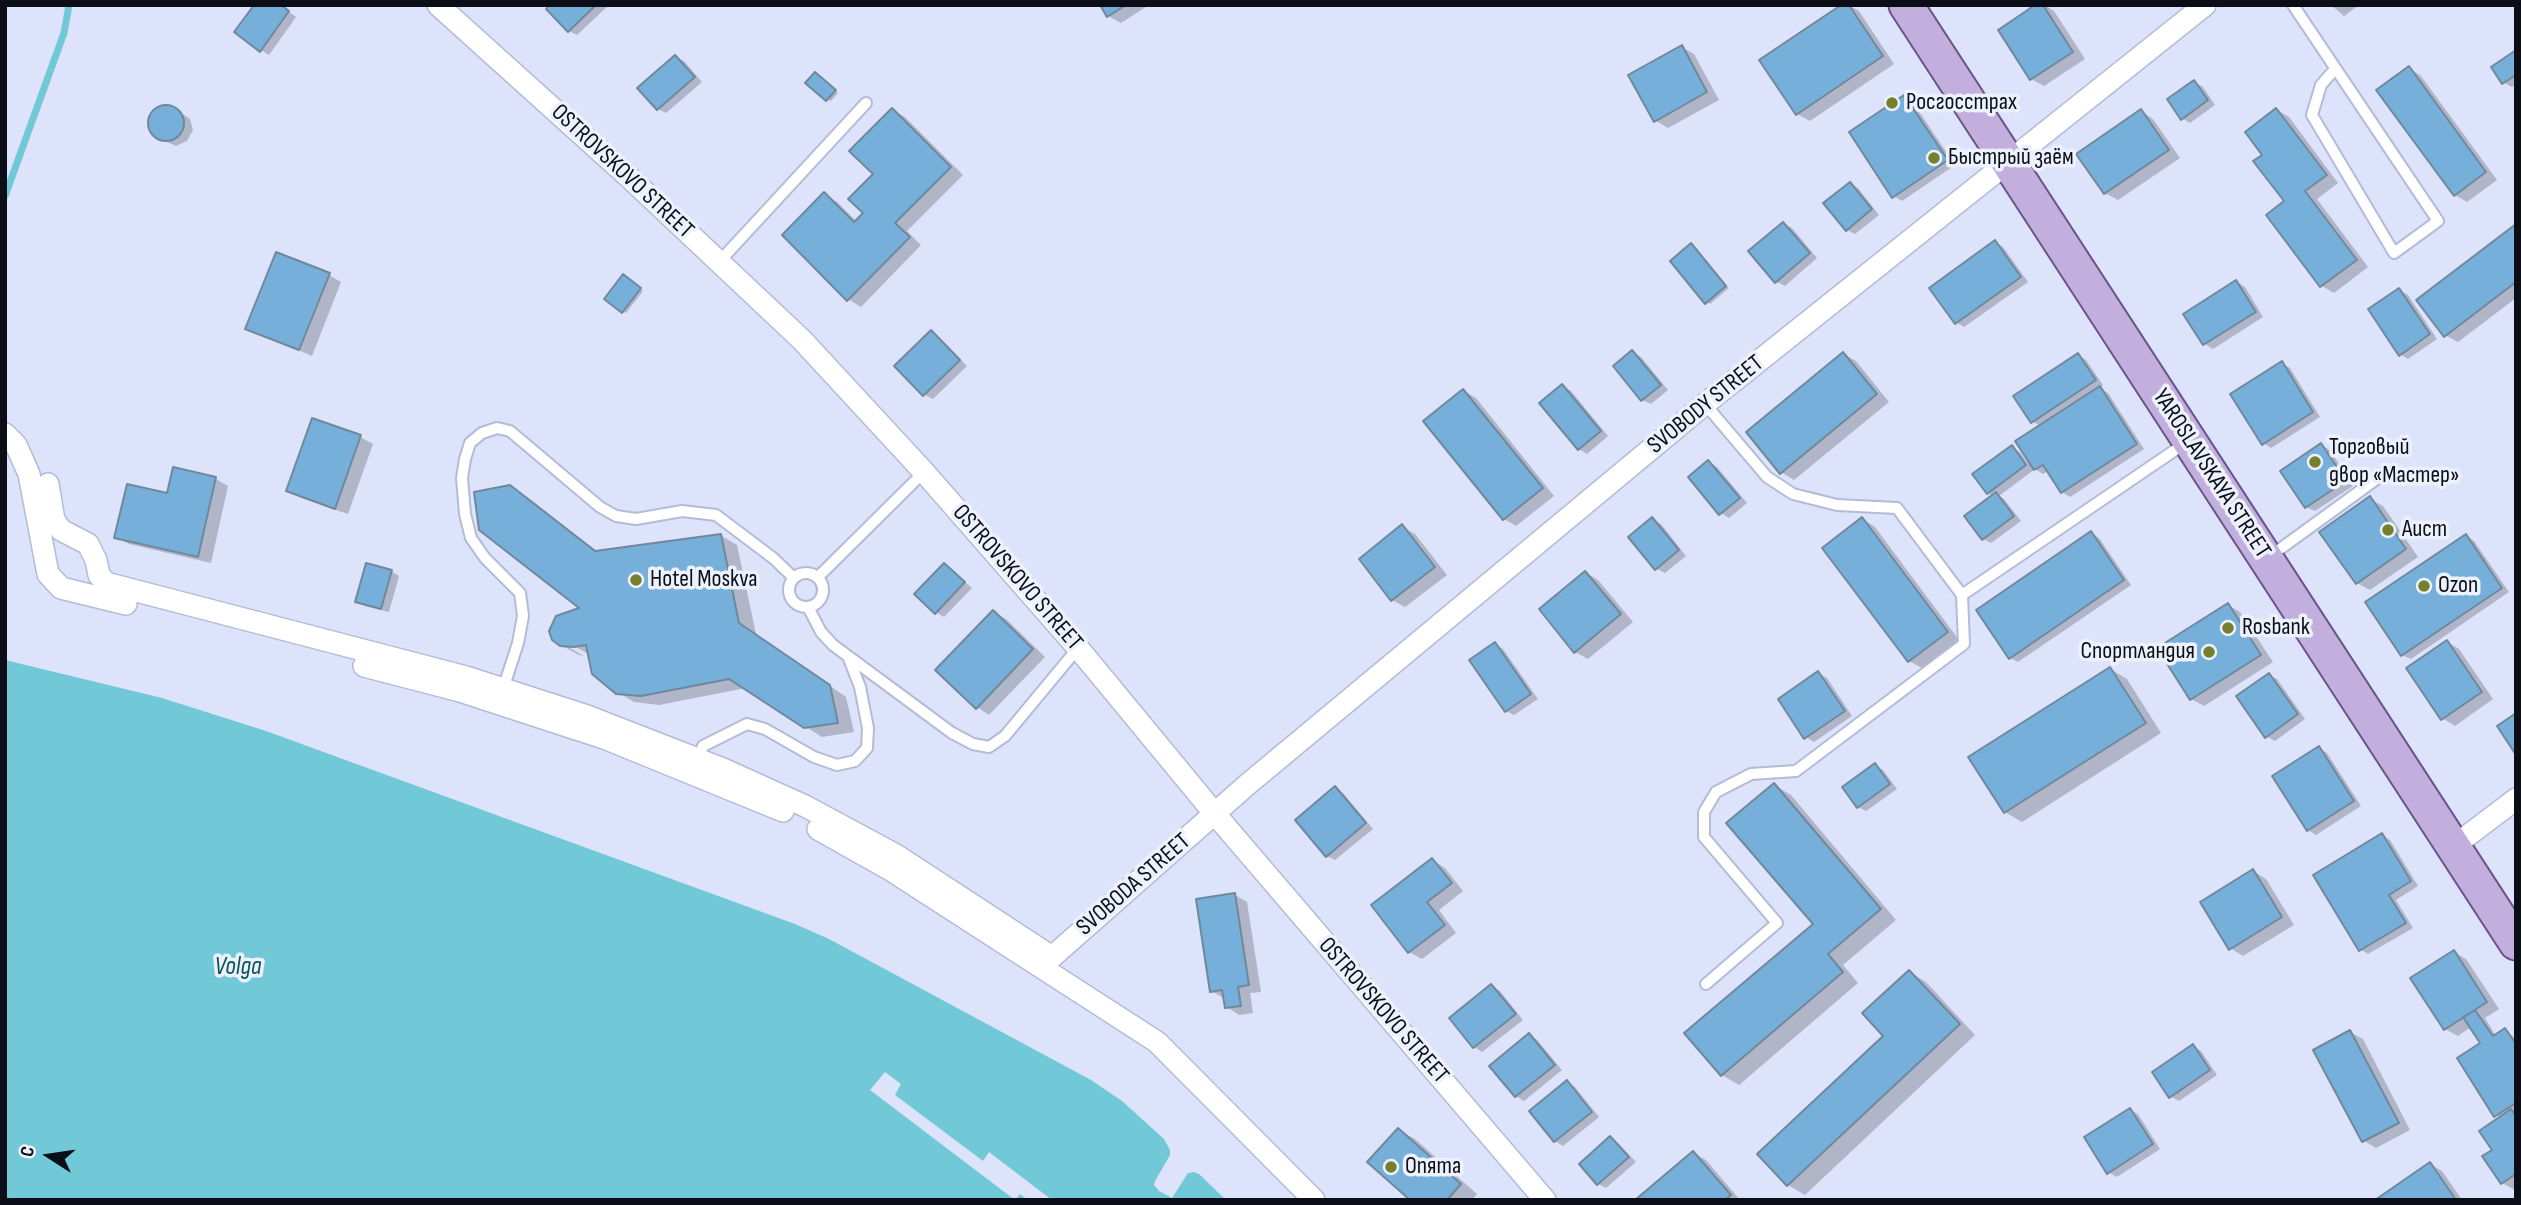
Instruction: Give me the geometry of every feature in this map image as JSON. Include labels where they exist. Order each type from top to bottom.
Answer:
[{"type":"main road","name":"YAROSLAVSKAYA STREET","points":[[1906,5],[2516,943]]},
{"type":"street","name":"OSTROVSKOVO STREET","points":[[438,5],[631,179],[802,340],[924,471],[1078,648],[1215,814],[1545,1200]]},
{"type":"street","name":"SVOBODY STREET","points":[[1215,814],[1705,404],[2205,5]]},
{"type":"street","points":[[5,434],[16,445],[29,474],[48,574],[61,588],[467,693],[604,738],[800,819],[889,869],[1157,1042],[1314,1200]]},
{"type":"street","points":[[48,484],[54,520],[61,530],[89,544],[99,575],[106,583],[453,674],[587,716],[698,759]]},
{"type":"street","name":"SVOBODA STREET","points":[[698,759],[806,807],[896,855],[1052,957],[1215,814]]},
{"type":"street","points":[[2454,846],[2516,799]]},
{"type":"lane","points":[[2294,5],[2438,221],[2394,253],[2312,115],[2321,85],[2335,69]]},
{"type":"lane","points":[[719,262],[866,103]]},
{"type":"lane","points":[[1705,404],[1767,477],[1793,494],[1837,505],[1897,508],[1962,595],[1964,644],[1796,771],[1751,774],[1716,792],[1704,812],[1704,837],[1777,923],[1706,984]]},
{"type":"lane","points":[[503,689],[518,643],[523,616],[520,593],[471,538],[465,514],[462,478],[465,459],[470,443],[482,433],[497,428],[510,431],[600,507],[616,516],[636,519],[682,511],[716,514],[773,558],[794,578]]},
{"type":"lane","points":[[1962,595],[2190,440]]},
{"type":"lane","points":[[818,577],[924,471]]},
{"type":"lane","points":[[2267,558],[2382,475]]},
{"type":"lane","points":[[806,573],[818,577],[824,587],[822,598],[808,607],[798,605],[791,598],[789,587],[794,578],[806,573]]},
{"type":"lane","points":[[808,607],[821,632],[848,656],[952,733],[973,744],[989,747],[1005,736],[1078,648]]},
{"type":"lane","points":[[698,759],[703,746],[747,724],[765,729],[814,757],[837,765],[855,761],[867,748],[869,728],[860,688],[848,656]]},
{"type":"water","name":"Volga","points":[[5,660],[162,698],[266,731],[795,924],[829,939],[1091,1080],[1122,1101],[1164,1139],[1170,1150],[1170,1155],[1155,1181],[1154,1185],[1159,1191],[1172,1198],[1188,1173],[1194,1172],[1226,1200],[5,1200]]},
{"type":"pier","points":[[885,1072],[901,1084],[895,1095],[983,1161],[989,1152],[1052,1200],[1028,1200],[1020,1194],[1015,1200],[870,1090]]},
{"type":"building","points":[[254,5],[281,5],[289,11],[260,52],[234,32]]},
{"type":"building","points":[[549,5],[596,5],[568,32],[546,9]]},
{"type":"building","points":[[1100,5],[1126,5],[1107,17]]},
{"type":"building","points":[[1841,5],[1849,5],[1883,56],[1796,115],[1759,60]]},
{"type":"building","points":[[2035,5],[2043,5],[2073,52],[2030,80],[1998,30]]},
{"type":"building","points":[[1682,45],[1707,92],[1654,122],[1628,75]]},
{"type":"building","points":[[2516,50],[2516,75],[2502,84],[2491,67]]},
{"type":"building","points":[[675,55],[695,77],[657,110],[637,88]]},
{"type":"building","points":[[2409,66],[2486,172],[2454,196],[2376,90]]},
{"type":"building","points":[[815,72],[836,90],[826,101],[805,83]]},
{"type":"building","points":[[2194,80],[2208,100],[2181,120],[2167,99]]},
{"type":"building","points":[[1904,95],[1948,160],[1892,198],[1849,132]]},
{"type":"building","points":[[166,105],[179,110],[184,123],[179,136],[166,141],[153,136],[148,123],[153,110]]},
{"type":"building","points":[[892,108],[951,167],[895,223],[910,237],[847,301],[782,235],[824,192],[854,222],[863,213],[848,199],[873,174],[849,151]]},
{"type":"building","points":[[2276,108],[2327,175],[2305,191],[2357,260],[2320,287],[2266,215],[2284,201],[2253,161],[2262,155],[2245,132]]},
{"type":"building","points":[[2141,109],[2169,150],[2104,194],[2076,154]]},
{"type":"building","points":[[1850,182],[1872,209],[1846,231],[1823,203]]},
{"type":"building","points":[[1783,222],[1810,253],[1775,283],[1748,251]]},
{"type":"building","points":[[2516,224],[2516,282],[2444,337],[2416,300]]},
{"type":"building","points":[[1995,240],[2021,277],[1955,324],[1929,288]]},
{"type":"building","points":[[1691,243],[1726,286],[1705,304],[1670,261]]},
{"type":"building","points":[[276,252],[330,273],[299,350],[245,329]]},
{"type":"building","points":[[623,274],[641,288],[622,313],[604,299]]},
{"type":"building","points":[[2236,280],[2256,312],[2203,345],[2183,314]]},
{"type":"building","points":[[2399,288],[2430,334],[2399,356],[2368,309]]},
{"type":"building","points":[[931,330],[960,360],[923,396],[894,366]]},
{"type":"building","points":[[1632,350],[1661,385],[1641,401],[1613,366]]},
{"type":"building","points":[[1843,352],[1877,394],[1780,474],[1746,432]]},
{"type":"building","points":[[2078,353],[2096,380],[2031,423],[2013,396]]},
{"type":"building","points":[[2282,361],[2313,412],[2262,445],[2230,394]]},
{"type":"building","points":[[1562,384],[1601,431],[1578,450],[1539,403]]},
{"type":"building","points":[[2100,386],[2137,444],[2061,493],[2043,465],[2034,470],[2015,441]]},
{"type":"building","points":[[1463,389],[1543,488],[1503,520],[1423,421]]},
{"type":"building","points":[[312,418],[361,435],[335,509],[286,491]]},
{"type":"building","points":[[2321,443],[2346,481],[2305,508],[2280,471]]},
{"type":"building","points":[[2012,445],[2026,465],[1987,494],[1972,474]]},
{"type":"building","points":[[1708,460],[1740,498],[1719,515],[1688,477]]},
{"type":"building","points":[[173,467],[216,477],[198,557],[114,538],[127,484],[167,493]]},
{"type":"building","name":"Hotel Moskva","points":[[510,485],[595,551],[721,534],[739,623],[830,685],[838,723],[804,728],[729,679],[641,696],[616,694],[592,674],[586,645],[560,646],[552,640],[549,631],[556,616],[579,608],[479,530],[474,492]]},
{"type":"building","points":[[1996,492],[2014,516],[1982,540],[1964,516]]},
{"type":"building","points":[[2370,496],[2406,549],[2356,584],[2319,532]]},
{"type":"building","points":[[1652,517],[1679,550],[1655,570],[1628,537]]},
{"type":"building","points":[[1862,517],[1948,632],[1908,662],[1822,548]]},
{"type":"building","points":[[1402,524],[1435,567],[1391,601],[1359,559]]},
{"type":"building","points":[[2091,531],[2124,580],[2009,659],[1976,610]]},
{"type":"building","points":[[2466,534],[2502,588],[2401,656],[2365,602]]},
{"type":"building","points":[[366,563],[392,570],[381,609],[355,602]]},
{"type":"building","points":[[944,563],[965,582],[935,614],[914,594]]},
{"type":"building","points":[[1585,571],[1621,614],[1574,653],[1539,609]]},
{"type":"building","name":"Спортландия","points":[[2228,603],[2261,655],[2190,700],[2157,648]]},
{"type":"building","points":[[993,610],[1033,649],[976,709],[935,670]]},
{"type":"building","points":[[2447,640],[2482,692],[2441,720],[2406,668]]},
{"type":"building","points":[[1495,642],[1531,694],[1505,712],[1469,660]]},
{"type":"building","points":[[2110,667],[2146,723],[2004,813],[1968,757]]},
{"type":"building","points":[[1818,671],[1845,711],[1804,739],[1778,699]]},
{"type":"building","points":[[2269,673],[2298,714],[2265,738],[2236,696]]},
{"type":"building","points":[[2516,713],[2516,755],[2497,726]]},
{"type":"building","points":[[2319,746],[2354,801],[2307,831],[2272,776]]},
{"type":"building","points":[[1875,763],[1890,784],[1857,808],[1842,787]]},
{"type":"building","points":[[1774,783],[1881,909],[1828,954],[1843,972],[1721,1076],[1684,1033],[1813,924],[1726,823]]},
{"type":"building","points":[[1335,786],[1366,823],[1326,857],[1295,820]]},
{"type":"building","points":[[2382,833],[2411,881],[2389,895],[2406,923],[2359,951],[2313,875]]},
{"type":"building","points":[[1432,858],[1452,883],[1427,902],[1445,925],[1408,953],[1371,905]]},
{"type":"building","points":[[2253,869],[2282,917],[2229,950],[2200,902]]},
{"type":"building","points":[[1235,893],[1249,985],[1238,987],[1241,1006],[1225,1008],[1222,990],[1210,992],[1196,899]]},
{"type":"building","points":[[2454,950],[2487,1002],[2444,1030],[2410,978]]},
{"type":"building","points":[[1909,970],[1960,1024],[1787,1186],[1757,1154],[1883,1036],[1862,1013]]},
{"type":"building","points":[[1491,984],[1516,1014],[1473,1048],[1449,1018]]},
{"type":"building","points":[[2475,1010],[2493,1036],[2505,1028],[2516,1044],[2516,1103],[2494,1117],[2457,1058],[2480,1043],[2463,1017]]},
{"type":"building","points":[[2350,1030],[2399,1123],[2362,1142],[2313,1050]]},
{"type":"building","points":[[1529,1033],[1555,1065],[1515,1097],[1489,1066]]},
{"type":"building","points":[[2193,1044],[2210,1070],[2169,1098],[2152,1072]]},
{"type":"building","points":[[1567,1080],[1592,1112],[1554,1142],[1529,1111]]},
{"type":"building","points":[[2130,1108],[2153,1144],[2107,1174],[2084,1137]]},
{"type":"building","points":[[2511,1109],[2516,1116],[2516,1174],[2501,1184],[2482,1156],[2492,1150],[2479,1131]]},
{"type":"building","points":[[1398,1128],[1461,1184],[1447,1200],[1410,1200],[1367,1162]]},
{"type":"building","points":[[1610,1136],[1629,1157],[1597,1185],[1579,1164]]},
{"type":"building","points":[[1693,1151],[1731,1195],[1725,1200],[1635,1200]]},
{"type":"building","points":[[2430,1162],[2456,1200],[2375,1200]]},
{"type":"waterway","points":[[5,196],[64,33],[69,5]]},
{"type":"place","name":"Росгосстрах","points":[[1892,103]]},
{"type":"place","name":"Быстрый заём","points":[[1934,158]]},
{"type":"place","name":"Торговый двор «Мастер»","points":[[2315,462]]},
{"type":"place","name":"Аист","points":[[2388,530]]},
{"type":"place","name":"Hotel Moskva","points":[[636,580]]},
{"type":"place","name":"Ozon","points":[[2424,586]]},
{"type":"place","name":"Rosbank","points":[[2228,628]]},
{"type":"place","name":"Спортландия","points":[[2209,652]]},
{"type":"place","name":"Опята","points":[[1391,1167]]}]
